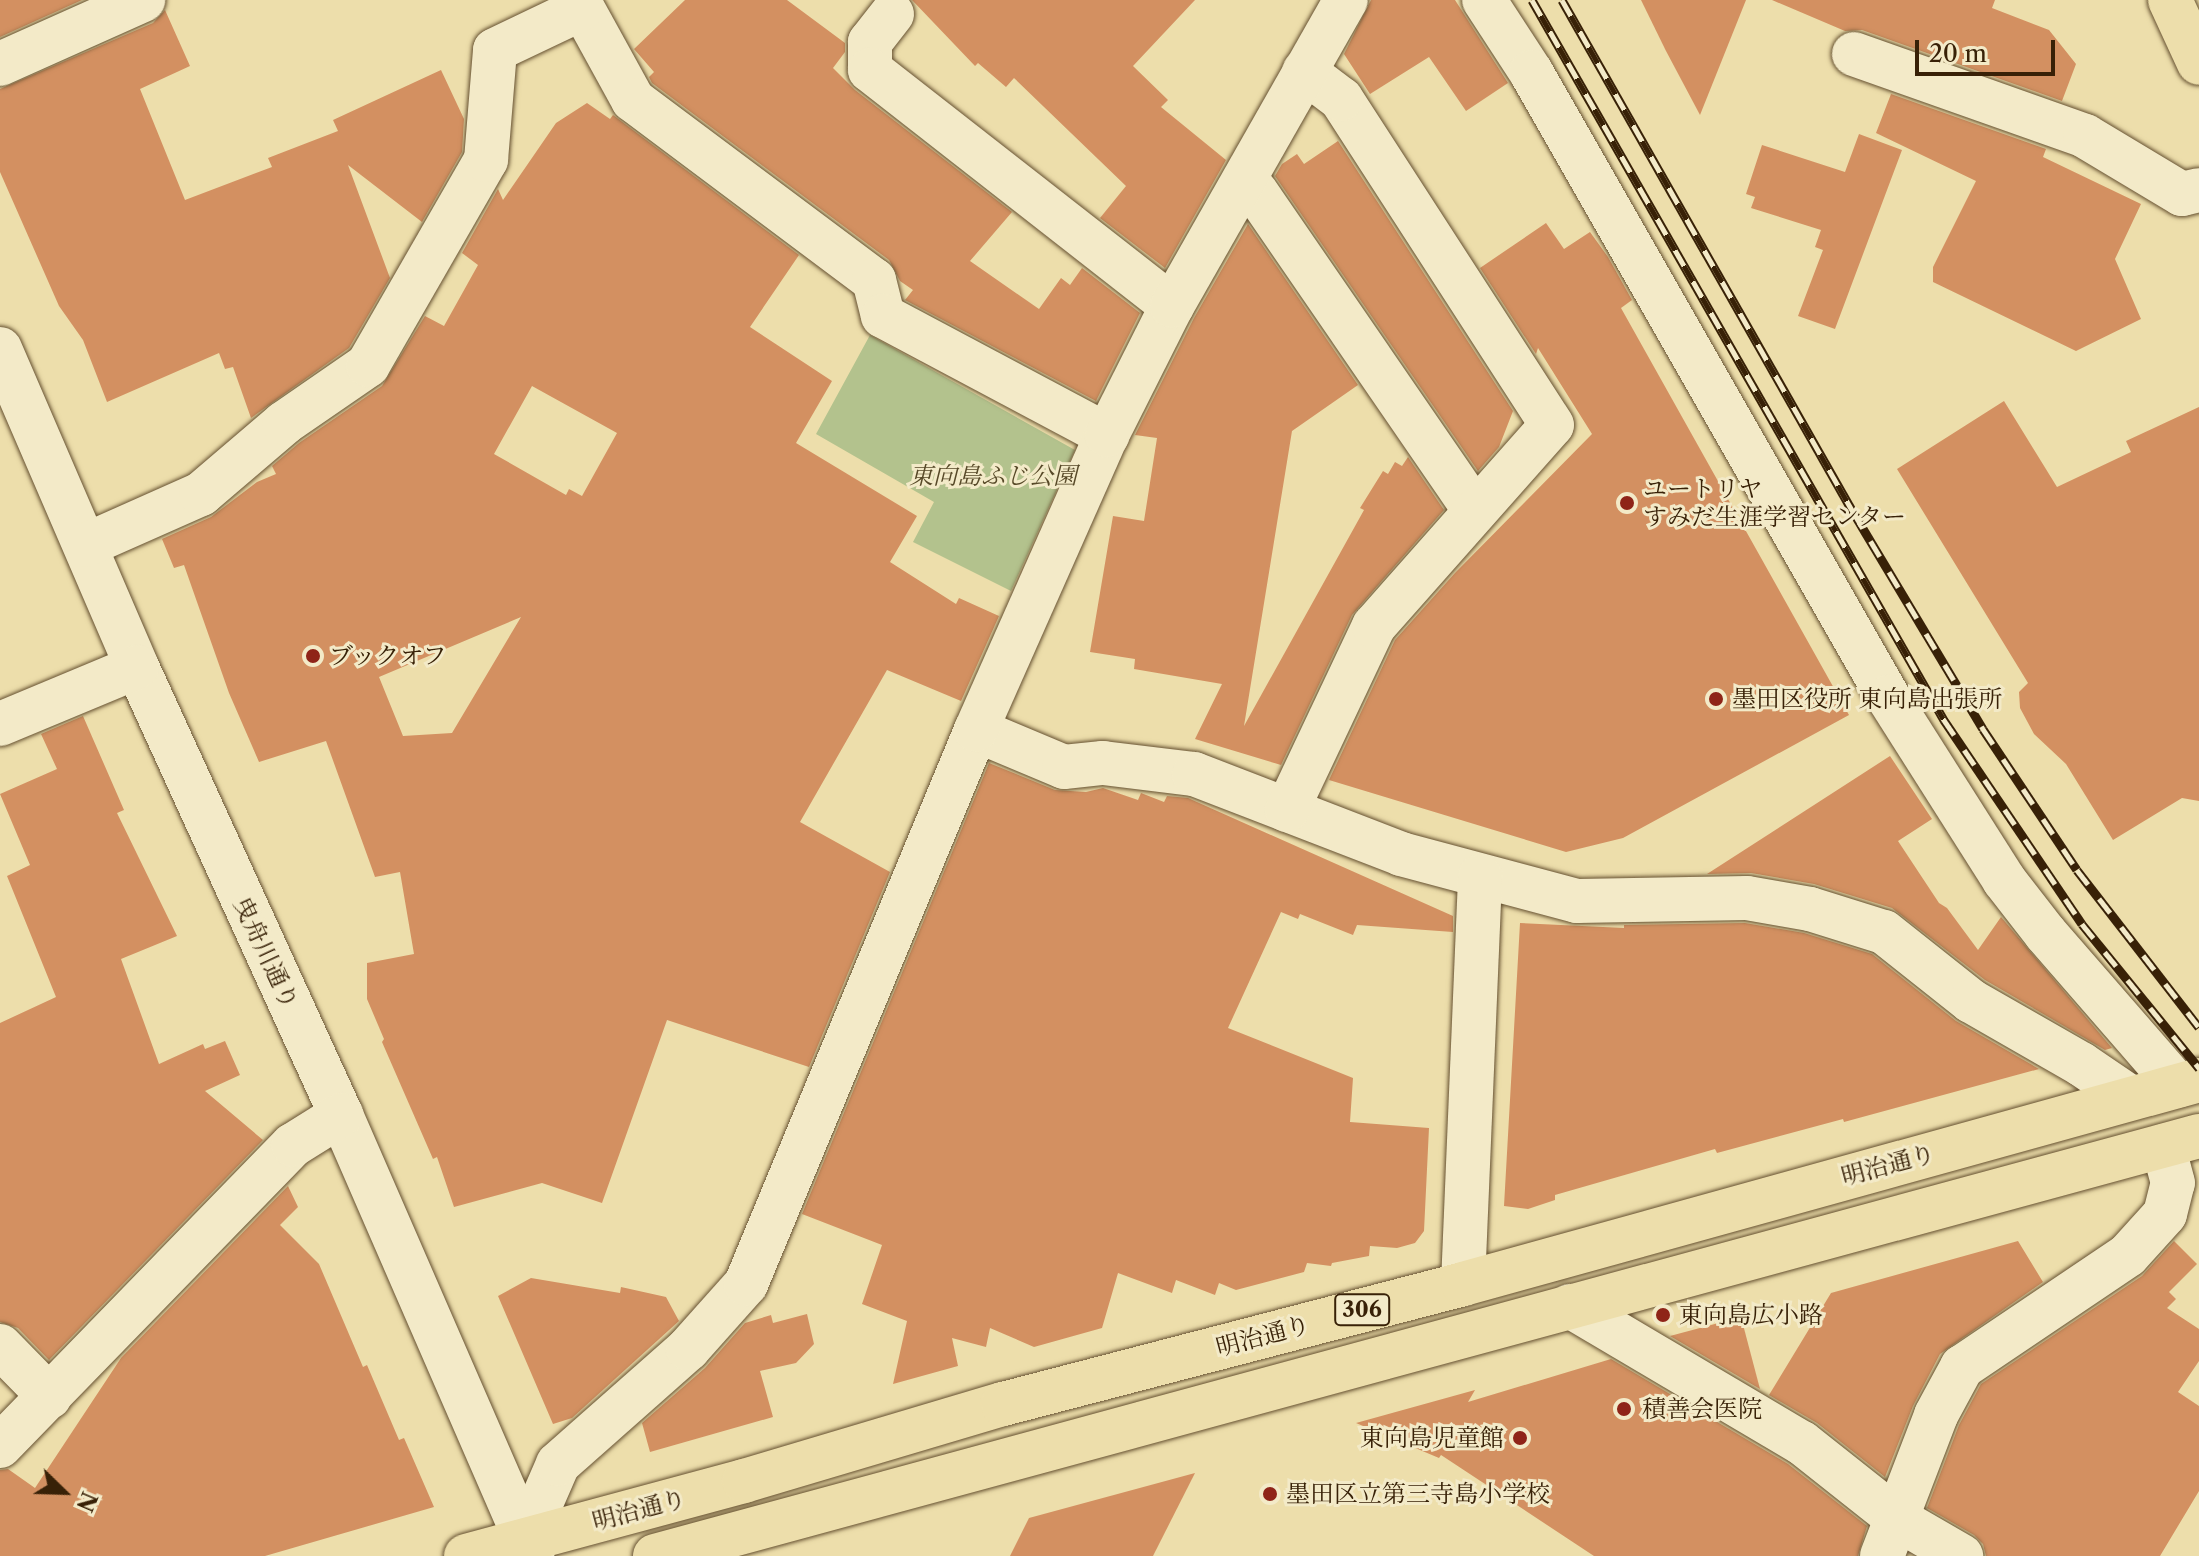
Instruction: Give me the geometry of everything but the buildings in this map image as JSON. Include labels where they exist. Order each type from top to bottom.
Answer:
[{"type":"main road","points":[[2170,0],[2199,63]]},
{"type":"main road","name":"明治通り","points":[[466,1556],[529,1548],[1003,1404],[1463,1284],[2189,1083]]},
{"type":"main road","name":"明治通り","points":[[655,1556],[2181,1141]]},
{"type":"street","points":[[0,64],[143,0]]},
{"type":"street","points":[[529,1548],[558,1464],[688,1349],[746,1284],[976,730],[1107,435],[1172,306],[1346,0]]},
{"type":"street","points":[[1484,0],[1539,86],[1888,697],[1996,867],[2046,934],[2189,1083]]},
{"type":"street","points":[[86,545],[201,494],[284,423],[368,365],[486,160],[495,50],[580,4],[633,100],[874,280],[883,316],[1107,435]]},
{"type":"street","points":[[892,14],[870,42],[870,70],[1172,306]]},
{"type":"street","points":[[1854,54],[2085,136],[2182,194],[2199,190]]},
{"type":"street","points":[[1287,810],[1374,626],[1552,425],[1341,99],[1304,71]]},
{"type":"street","points":[[1243,184],[1256,192],[1475,511]]},
{"type":"street","name":"曳舟川通り","points":[[0,349],[137,667],[341,1115],[529,1548]]},
{"type":"street","points":[[0,724],[137,667]]},
{"type":"street","points":[[976,730],[1064,767],[1103,763],[1194,774],[1401,854],[1577,901],[1747,898],[1810,909],[1884,932],[1971,1001],[2081,1064],[2131,1098]]},
{"type":"street","points":[[1463,1284],[1480,876]]},
{"type":"street","points":[[0,1446],[293,1145],[341,1115]]},
{"type":"street","points":[[1891,1538],[1936,1415],[1962,1367],[2128,1255],[2165,1214],[2181,1141]]},
{"type":"street","points":[[1570,1306],[1802,1443],[1891,1538],[1961,1556]]},
{"type":"street","points":[[0,1346],[50,1397]]},
{"type":"green space","name":"東向島ふじ公園","points":[[870,335],[1075,450],[1011,591],[913,542],[934,502],[816,434]]},
{"type":"railway","points":[[1532,0],[1944,720],[2082,924],[2199,1068]]},
{"type":"railway","points":[[1562,0],[1852,510],[1983,729],[2077,870],[2199,1027]]},
{"type":"place","name":"ユートリヤ すみだ生涯学習センター","points":[[1627,503]]},
{"type":"place","name":"ブックオフ","points":[[313,656]]},
{"type":"place","name":"墨田区役所 東向島出張所","points":[[1716,699]]},
{"type":"place","name":"東向島広小路","points":[[1663,1315]]},
{"type":"place","name":"積善会医院","points":[[1624,1409]]},
{"type":"place","name":"東向島児童館","points":[[1520,1438]]},
{"type":"place","name":"墨田区立第三寺島小学校","points":[[1270,1494]]}]
